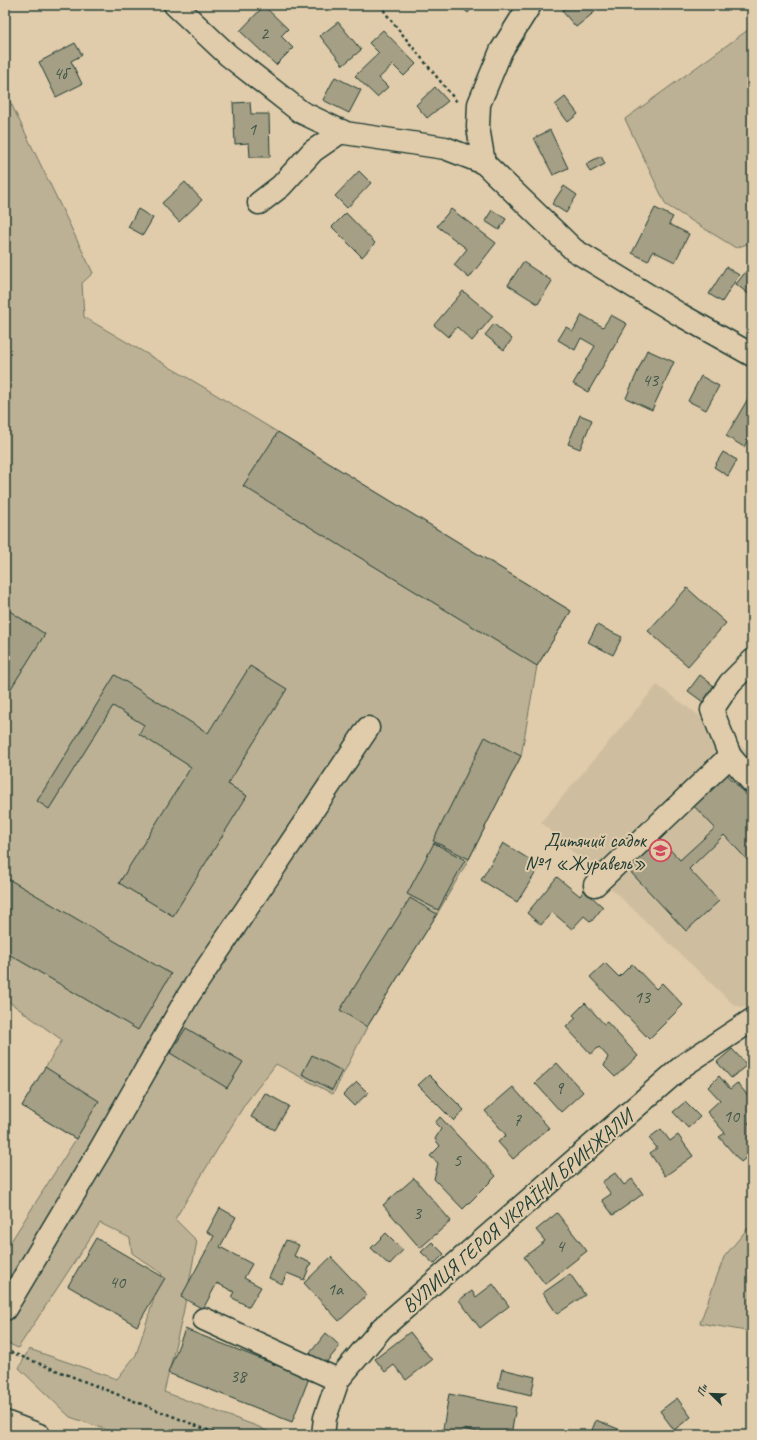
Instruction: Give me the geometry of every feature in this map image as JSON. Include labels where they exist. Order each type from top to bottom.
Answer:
[{"type":"street","points":[[175,5],[228,55],[301,112],[342,131],[445,148],[484,164],[574,250],[679,314],[752,355]]},
{"type":"street","points":[[484,164],[478,127],[479,104],[501,51],[530,5]]},
{"type":"street","points":[[259,203],[282,186],[313,151],[342,131]]},
{"type":"street","points":[[752,661],[730,683],[712,710],[730,756],[752,782]]},
{"type":"street","points":[[5,1309],[100,1150],[188,996],[368,728]]},
{"type":"street","points":[[595,884],[730,756]]},
{"type":"street","name":"ВУЛИЦЯ ГЕРОЯ УКРАЇНИ БРИНЖАЛИ","points":[[323,1435],[325,1418],[338,1380],[388,1323],[684,1065],[752,1020]]},
{"type":"street","points":[[204,1319],[338,1380]]},
{"type":"street","points":[[5,1422],[39,1435]]},
{"type":"path","points":[[380,5],[478,127]]},
{"type":"path","points":[[5,1350],[220,1435]]},
{"type":"shaded area","points":[[752,27],[752,242],[736,248],[666,205],[625,119]]},
{"type":"shaded area","points":[[5,91],[93,273],[82,283],[84,317],[200,385],[571,611],[537,666],[521,756],[469,859],[367,1027],[333,1094],[276,1064],[245,1104],[175,1219],[197,1241],[183,1314],[164,1392],[259,1427],[274,1435],[122,1435],[70,1417],[19,1368],[29,1349],[117,1379],[136,1355],[162,1274],[132,1253],[130,1238],[100,1223],[18,1348],[5,1342],[5,1245],[8,1246],[76,1139],[22,1106],[62,1040],[5,999]]},
{"type":"shaded area","name":"Дитячий садок №1 «Журавель»","points":[[657,685],[752,754],[752,1009],[734,1005],[541,822]]},
{"type":"shaded area","points":[[752,1226],[752,1332],[700,1323],[724,1257],[748,1228]]},
{"type":"building","points":[[459,5],[475,5],[468,13]]},
{"type":"building","points":[[569,5],[593,5],[597,10],[576,27],[562,11]]},
{"type":"building","points":[[264,6],[288,29],[281,36],[293,48],[276,65],[240,31]]},
{"type":"building","points":[[338,22],[361,50],[343,65],[320,36]]},
{"type":"building","points":[[383,30],[416,64],[404,76],[393,65],[379,78],[388,87],[377,97],[355,76],[379,53],[369,43]]},
{"type":"building","points":[[75,43],[82,55],[71,61],[82,84],[56,97],[39,62]]},
{"type":"building","points":[[335,77],[361,90],[349,113],[323,100]]},
{"type":"building","points":[[435,87],[448,101],[427,118],[416,105]]},
{"type":"building","points":[[565,97],[578,114],[568,122],[555,105]]},
{"type":"building","points":[[250,102],[251,114],[269,114],[270,157],[250,157],[249,143],[235,144],[233,103]]},
{"type":"building","points":[[550,130],[568,168],[553,175],[534,138]]},
{"type":"building","points":[[601,156],[605,164],[590,172],[586,164]]},
{"type":"building","points":[[359,171],[371,183],[347,208],[335,196]]},
{"type":"building","points":[[185,182],[202,200],[179,222],[162,203]]},
{"type":"building","points":[[564,186],[577,195],[566,213],[552,204]]},
{"type":"building","points":[[655,208],[673,217],[669,224],[689,234],[675,262],[653,251],[648,261],[632,253]]},
{"type":"building","points":[[138,209],[153,218],[143,235],[128,227]]},
{"type":"building","points":[[451,209],[496,243],[469,278],[454,265],[467,249],[437,226]]},
{"type":"building","points":[[492,210],[506,219],[499,230],[485,221]]},
{"type":"building","points":[[346,213],[375,243],[362,257],[332,227]]},
{"type":"building","points":[[523,262],[552,281],[538,304],[508,285]]},
{"type":"building","points":[[752,264],[752,297],[736,284]]},
{"type":"building","points":[[726,267],[739,275],[722,302],[709,294]]},
{"type":"building","points":[[463,291],[493,316],[472,341],[457,327],[448,337],[434,325]]},
{"type":"building","points":[[582,315],[603,327],[611,315],[627,324],[588,392],[573,384],[595,346],[581,338],[575,350],[558,340],[566,327],[573,331]]},
{"type":"building","points":[[494,324],[512,339],[504,350],[485,335]]},
{"type":"building","points":[[647,350],[674,362],[652,410],[626,398]]},
{"type":"building","points":[[701,376],[719,386],[706,410],[688,401]]},
{"type":"building","points":[[749,397],[752,399],[752,440],[749,438],[744,447],[726,436]]},
{"type":"building","points":[[580,415],[592,420],[580,449],[568,444]]},
{"type":"building","points":[[278,432],[571,611],[537,666],[243,486]]},
{"type":"building","points":[[723,452],[737,460],[728,476],[714,467]]},
{"type":"building","points":[[687,588],[726,623],[688,666],[648,631]]},
{"type":"building","points":[[5,608],[45,634],[5,698]]},
{"type":"building","points":[[597,625],[622,637],[613,655],[588,642]]},
{"type":"building","points":[[250,666],[287,689],[228,784],[247,796],[173,916],[119,883],[191,767],[139,734],[144,725],[113,706],[49,809],[37,801],[115,675],[208,733]]},
{"type":"building","points":[[700,675],[714,686],[703,702],[688,691]]},
{"type":"building","points":[[485,737],[521,756],[469,859],[433,841]]},
{"type":"building","points":[[723,770],[752,801],[752,865],[724,835],[689,869],[719,901],[686,931],[623,864],[655,834],[680,860],[715,828],[689,801]]},
{"type":"building","points":[[434,843],[465,860],[438,910],[407,894]]},
{"type":"building","points":[[503,843],[540,866],[517,902],[481,880]]},
{"type":"building","points":[[5,877],[171,974],[138,1030],[5,952]]},
{"type":"building","points":[[557,877],[580,896],[584,890],[603,907],[591,922],[584,916],[572,929],[552,912],[541,925],[527,913]]},
{"type":"building","points":[[410,898],[437,914],[367,1027],[340,1010]]},
{"type":"building","points":[[605,963],[619,977],[632,964],[656,989],[662,983],[683,1005],[649,1039],[590,977]]},
{"type":"building","points":[[585,1003],[604,1024],[607,1022],[638,1056],[615,1077],[604,1066],[608,1057],[599,1047],[591,1054],[566,1027],[576,1018],[573,1015]]},
{"type":"building","points":[[186,1028],[243,1062],[227,1088],[170,1053]]},
{"type":"building","points":[[732,1049],[747,1065],[731,1078],[717,1062]]},
{"type":"building","points":[[312,1055],[342,1071],[332,1090],[302,1074]]},
{"type":"building","points":[[557,1063],[583,1092],[561,1112],[535,1083]]},
{"type":"building","points":[[45,1067],[99,1101],[76,1139],[22,1106]]},
{"type":"building","points":[[429,1075],[464,1110],[454,1121],[418,1085]]},
{"type":"building","points":[[719,1076],[730,1089],[737,1083],[752,1100],[752,1120],[748,1123],[752,1127],[752,1153],[741,1162],[719,1137],[725,1133],[707,1112],[720,1100],[708,1087]]},
{"type":"building","points":[[357,1082],[368,1093],[354,1106],[343,1095]]},
{"type":"building","points":[[513,1087],[549,1128],[513,1159],[498,1142],[506,1135],[485,1111]]},
{"type":"building","points":[[265,1093],[289,1106],[275,1130],[251,1117]]},
{"type":"building","points":[[685,1102],[700,1117],[688,1128],[673,1112]]},
{"type":"building","points":[[440,1117],[496,1176],[463,1209],[434,1179],[438,1163],[430,1156],[440,1146],[435,1139],[441,1129],[435,1123]]},
{"type":"building","points":[[661,1129],[670,1141],[678,1135],[693,1156],[665,1176],[650,1153],[657,1148],[649,1138]]},
{"type":"building","points":[[615,1173],[624,1185],[632,1179],[643,1194],[613,1215],[602,1200],[611,1194],[602,1182]]},
{"type":"building","points":[[414,1178],[451,1221],[420,1248],[383,1205]]},
{"type":"building","points":[[220,1208],[236,1217],[220,1247],[252,1264],[244,1278],[261,1287],[249,1307],[231,1297],[234,1292],[217,1283],[203,1309],[181,1297],[214,1236],[207,1232]]},
{"type":"building","points":[[557,1213],[587,1251],[545,1284],[524,1257],[545,1241],[536,1230]]},
{"type":"building","points":[[386,1233],[403,1250],[389,1265],[371,1248]]},
{"type":"building","points":[[96,1238],[165,1278],[137,1326],[68,1286]]},
{"type":"building","points":[[286,1240],[299,1245],[294,1256],[311,1263],[304,1280],[287,1273],[282,1284],[269,1278]]},
{"type":"building","points":[[432,1242],[444,1254],[434,1264],[421,1252]]},
{"type":"building","points":[[331,1257],[367,1295],[339,1321],[304,1283]]},
{"type":"building","points":[[570,1274],[585,1295],[557,1314],[543,1293]]},
{"type":"building","points":[[493,1284],[509,1306],[480,1328],[459,1300],[472,1291],[476,1297]]},
{"type":"building","points":[[185,1329],[309,1378],[292,1422],[168,1373]]},
{"type":"building","points":[[410,1332],[432,1360],[406,1380],[394,1365],[385,1372],[375,1359]]},
{"type":"building","points":[[326,1333],[340,1346],[324,1365],[310,1353]]},
{"type":"building","points":[[502,1369],[535,1377],[531,1395],[498,1387]]},
{"type":"building","points":[[449,1394],[516,1407],[511,1435],[494,1435],[462,1429],[461,1435],[442,1435]]},
{"type":"building","points":[[677,1398],[691,1417],[674,1430],[660,1411]]},
{"type":"building","points":[[596,1420],[633,1435],[590,1435]]},
{"type":"place","name":"Дитячий садок №1 «Журавель»","points":[[661,851]]}]
